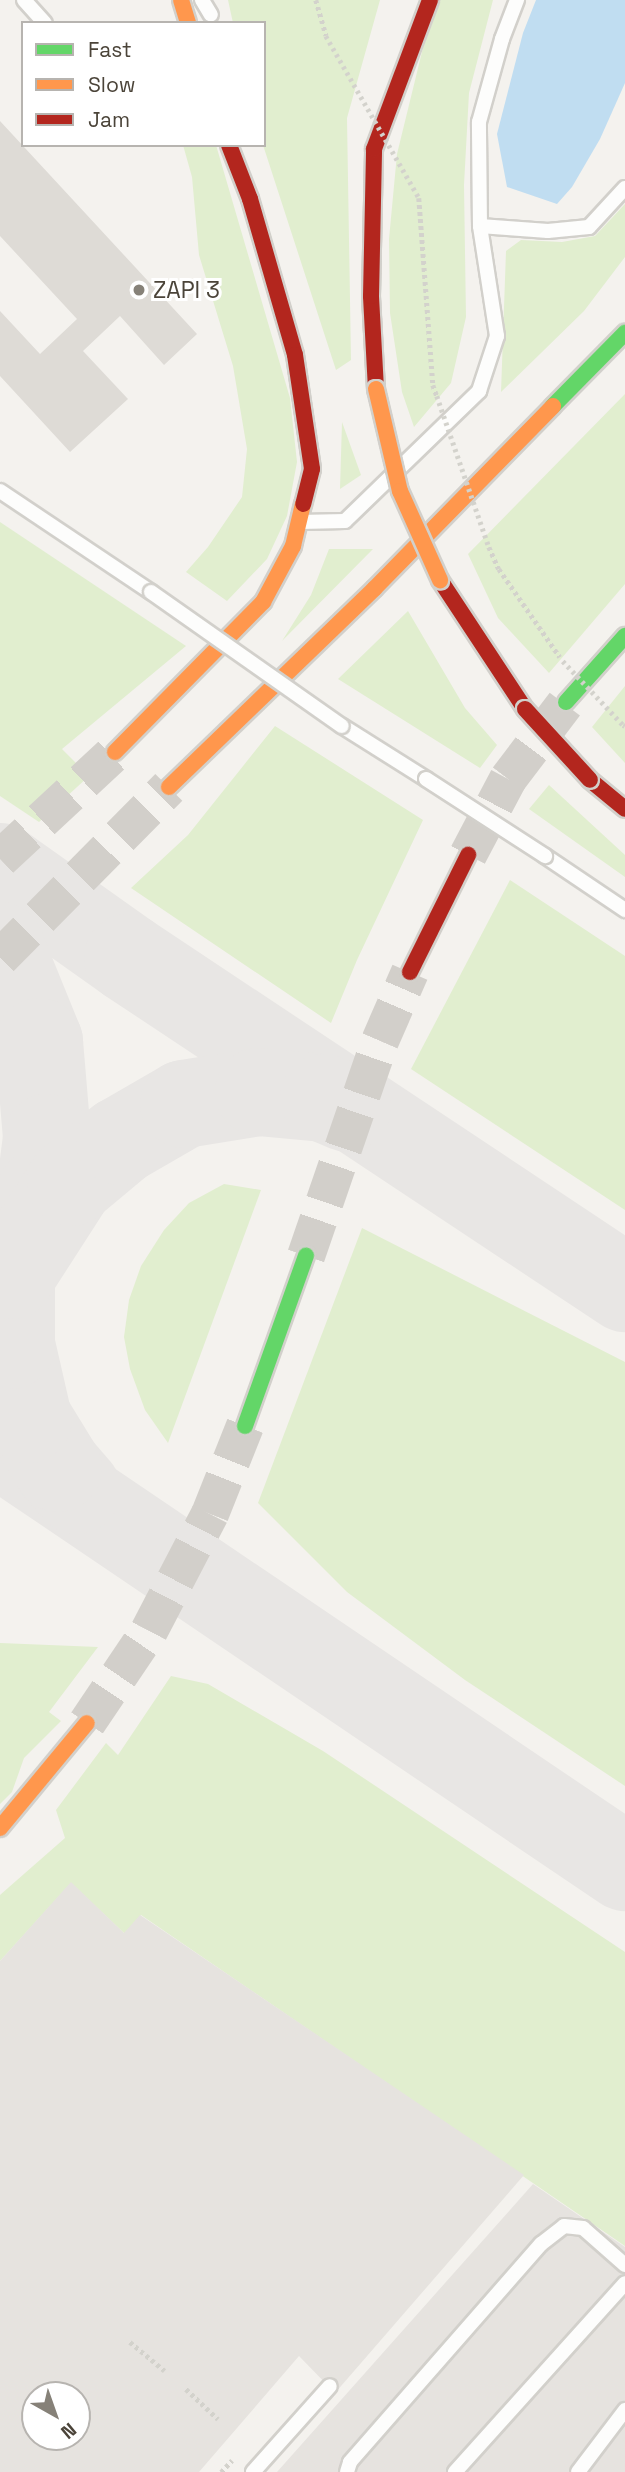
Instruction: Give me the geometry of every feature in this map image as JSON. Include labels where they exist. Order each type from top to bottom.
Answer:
[{"type":"main road","points":[[181,0],[187,21]]},
{"type":"main road","points":[[430,0],[374,149],[371,296],[376,389],[400,491],[440,580],[525,709],[590,780],[625,809]]},
{"type":"main road","points":[[230,147],[250,199]]},
{"type":"main road","points":[[115,752],[263,602],[293,546],[312,469],[295,355],[250,199],[238,147]]},
{"type":"main road","points":[[169,787],[374,589],[625,333]]},
{"type":"main road","points":[[566,702],[625,636]]},
{"type":"main road","points":[[410,972],[468,855]]},
{"type":"main road","points":[[246,1426],[306,1256]]},
{"type":"main road","points":[[0,1828],[87,1723]]},
{"type":"lane","points":[[24,0],[42,21]]},
{"type":"lane","points":[[202,0],[211,13]]},
{"type":"lane","points":[[299,522],[345,521],[479,391],[497,336],[480,226],[479,122],[517,0]]},
{"type":"lane","points":[[480,226],[548,231],[589,227],[625,188]]},
{"type":"lane","points":[[0,491],[151,592],[342,726],[625,910]]},
{"type":"lane","points":[[347,2472],[359,2452],[541,2244],[564,2226],[583,2228],[625,2265]]},
{"type":"lane","points":[[455,2472],[625,2283]]},
{"type":"lane","points":[[253,2472],[330,2386]]},
{"type":"lane","points":[[578,2472],[625,2410]]},
{"type":"path","points":[[316,0],[326,36],[419,198],[433,385],[499,569],[550,646],[624,726]]},
{"type":"path","points":[[130,2342],[165,2371]]},
{"type":"path","points":[[186,2389],[218,2419]]},
{"type":"green space","points":[[228,0],[380,0],[347,118],[351,360],[336,370],[264,147],[266,147],[266,21],[233,21]]},
{"type":"green space","points":[[438,0],[493,0],[469,93],[464,185],[466,317],[451,383],[414,427],[402,392],[390,313],[389,239],[397,154],[431,15]]},
{"type":"green space","points":[[184,147],[217,147],[290,398],[297,462],[287,516],[267,559],[227,601],[186,572],[208,547],[242,497],[247,449],[233,366],[199,255],[192,177]]},
{"type":"green space","points":[[625,204],[625,257],[584,311],[501,392],[506,251],[521,240],[562,242],[595,236]]},
{"type":"green space","points":[[625,394],[625,584],[549,673],[498,618],[468,554]]},
{"type":"green space","points":[[342,422],[361,475],[340,489]]},
{"type":"green space","points":[[0,522],[186,646],[62,749],[89,776],[39,822],[0,796]]},
{"type":"green space","points":[[329,549],[373,549],[282,641],[311,595]]},
{"type":"green space","points":[[408,611],[465,708],[497,745],[480,768],[338,679]]},
{"type":"green space","points":[[625,686],[625,763],[592,727]]},
{"type":"green space","points":[[275,726],[423,820],[357,960],[331,1023],[131,888],[188,835]]},
{"type":"green space","points":[[549,785],[625,855],[625,877],[529,809]]},
{"type":"green space","points":[[510,880],[625,956],[625,1210],[411,1069]]},
{"type":"green space","points":[[224,1184],[261,1190],[168,1443],[145,1410],[130,1369],[124,1337],[129,1300],[141,1266],[164,1230],[189,1203]]},
{"type":"green space","points":[[362,1228],[625,1362],[625,1786],[465,1680],[347,1592],[258,1503]]},
{"type":"green space","points":[[0,1643],[98,1647],[49,1712],[61,1721],[24,1758],[12,1792],[0,1804]]},
{"type":"green space","points":[[171,1676],[208,1684],[323,1751],[625,1952],[625,2246],[141,1915],[125,1934],[71,1883],[0,1961],[0,1895],[65,1838],[56,1810],[106,1743],[118,1755]]},
{"type":"shaded area","points":[[71,1882],[124,1933],[140,1915],[524,2175],[335,2393],[299,2356],[199,2472],[0,2472],[0,1961]]},
{"type":"shaded area","points":[[533,2184],[625,2247],[625,2472],[277,2472]]},
{"type":"water","points":[[536,0],[625,0],[625,83],[600,139],[572,187],[557,204],[507,187],[497,134],[523,33]]},
{"type":"building","name":"ZAPI 3","points":[[0,121],[21,147],[24,147],[197,334],[164,365],[120,316],[83,351],[128,399],[70,452],[0,376],[0,311],[40,354],[77,319],[0,236]]},
{"type":"taxiway","points":[[0,867],[128,958],[625,1288]]},
{"type":"taxiway","points":[[0,946],[39,1042],[47,1138],[40,1193],[23,1242]]},
{"type":"taxiway","points":[[77,1490],[58,1468],[28,1419],[11,1345],[11,1275],[71,1182],[120,1141],[184,1104],[259,1092],[324,1098],[347,1108]]},
{"type":"taxiway","points":[[0,1444],[625,1867]]},
{"type":"tunnel","points":[[468,855],[508,779],[565,704]]},
{"type":"tunnel","points":[[0,859],[115,752]]},
{"type":"tunnel","points":[[0,958],[169,787]]},
{"type":"tunnel","points":[[306,1256],[380,1041],[410,972]]},
{"type":"tunnel","points":[[87,1723],[149,1631],[210,1514],[245,1426]]},
{"type":"traffic: fast","points":[[553,406],[625,333]]},
{"type":"traffic: fast","points":[[566,702],[625,636]]},
{"type":"traffic: fast","points":[[245,1426],[306,1256]]},
{"type":"traffic: slow","points":[[181,0],[187,21]]},
{"type":"traffic: slow","points":[[376,389],[400,491],[440,580]]},
{"type":"traffic: slow","points":[[169,787],[374,589],[553,406]]},
{"type":"traffic: slow","points":[[115,752],[263,602],[293,546],[303,504]]},
{"type":"traffic: slow","points":[[0,1828],[87,1723]]},
{"type":"traffic: jam","points":[[376,389],[371,296],[374,149],[430,0]]},
{"type":"traffic: jam","points":[[230,147],[250,199],[295,355],[312,469],[303,504]]},
{"type":"traffic: jam","points":[[440,580],[525,709]]},
{"type":"traffic: jam","points":[[525,709],[590,780]]},
{"type":"traffic: jam","points":[[590,780],[625,809]]},
{"type":"traffic: jam","points":[[410,972],[468,855]]},
{"type":"place","name":"ZAPI 3","points":[[139,290]]}]
